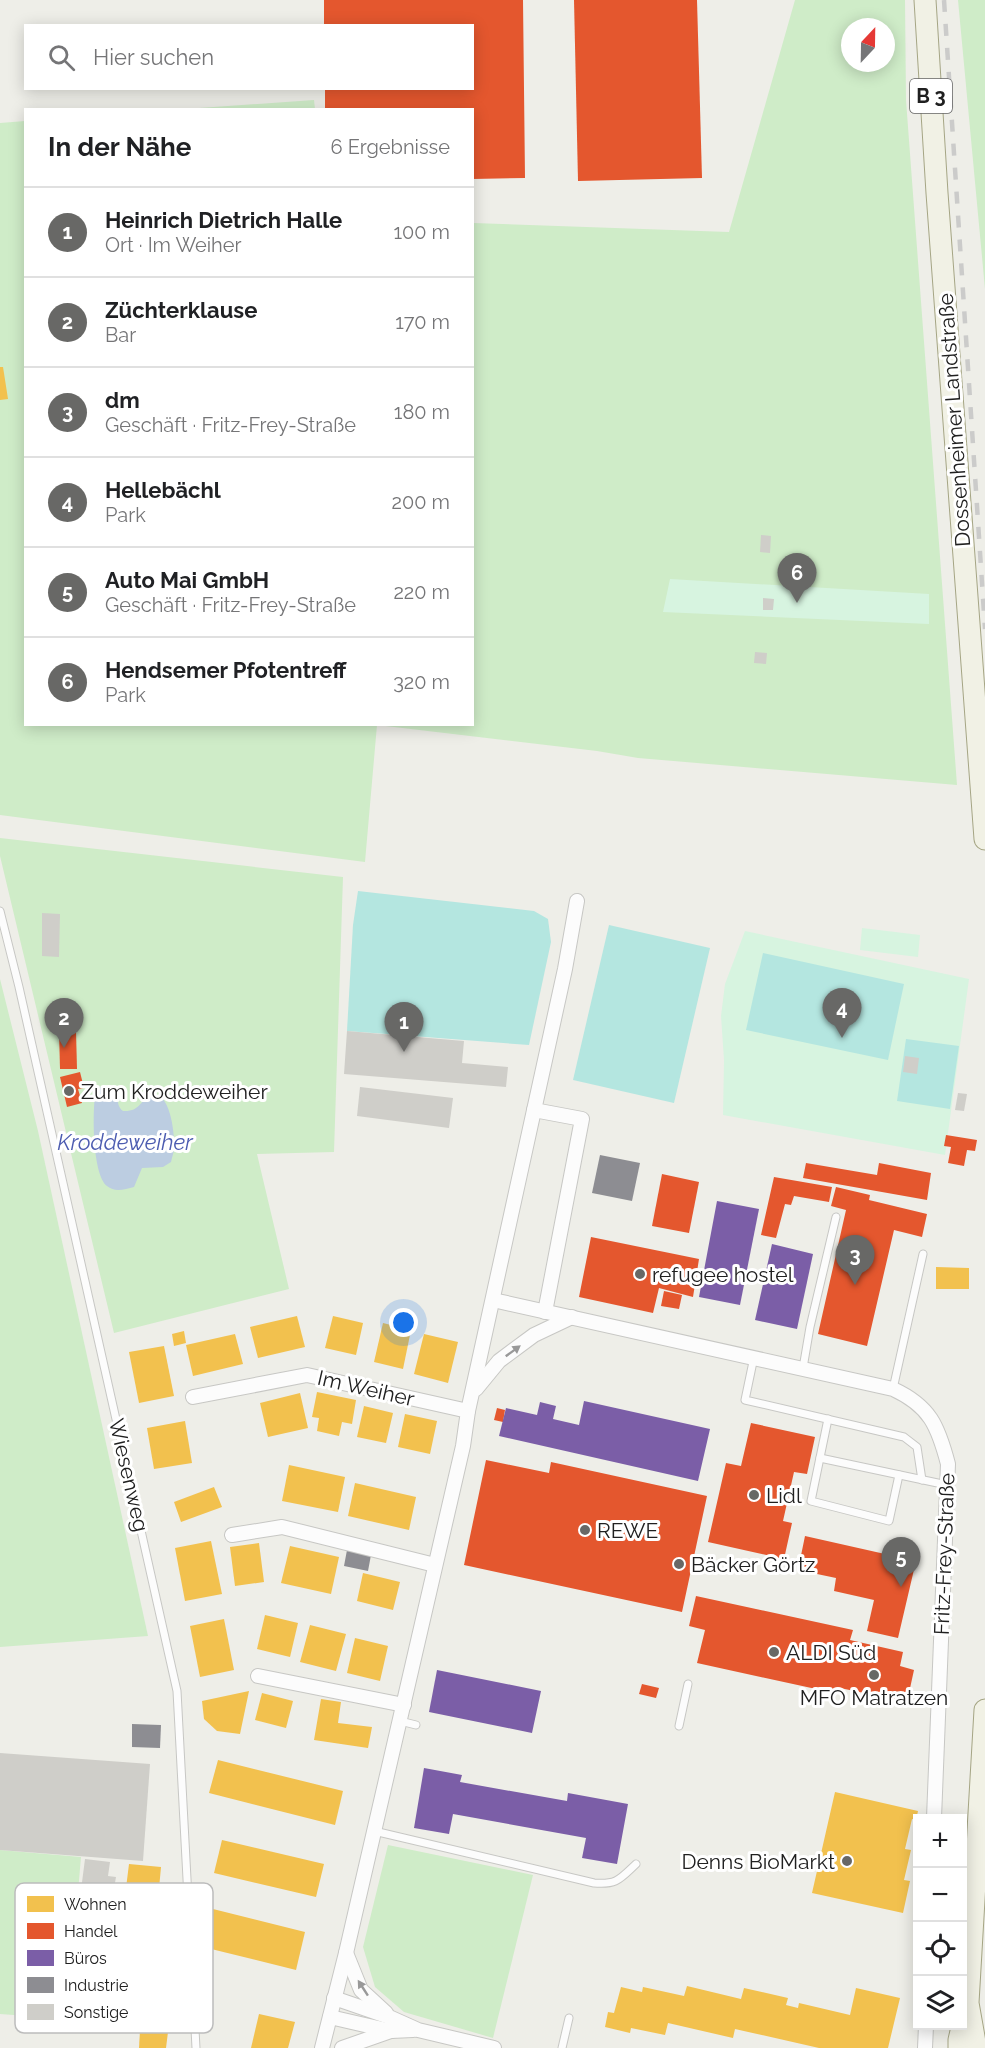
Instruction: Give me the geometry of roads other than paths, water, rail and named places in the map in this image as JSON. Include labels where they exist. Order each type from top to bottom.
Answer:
[{"type":"main road","name":"Dossenheimer Landstraße","points":[[925,0],[985,839]]},
{"type":"main road","points":[[959,2048],[968,2004],[985,1710]]},
{"type":"main road","points":[[968,2004],[976,2048]]},
{"type":"street","points":[[322,2048],[463,1446],[468,1411],[565,969],[577,901]]},
{"type":"street","points":[[534,1110],[582,1119],[545,1312]]},
{"type":"street","name":"Fritz-Frey-Straße","points":[[493,1300],[893,1389],[910,1397],[929,1415],[941,1438],[948,1464],[934,1814]]},
{"type":"street","points":[[473,1393],[499,1361],[534,1335],[572,1317]]},
{"type":"street","name":"Im Weiher","points":[[193,1397],[307,1375],[468,1411]]},
{"type":"street","points":[[232,1535],[282,1527],[435,1565]]},
{"type":"street","points":[[258,1676],[404,1704]]},
{"type":"street","points":[[346,1953],[361,1990],[390,2024]]},
{"type":"street","points":[[334,1998],[390,2024]]},
{"type":"street","points":[[330,2017],[390,2024],[475,2046],[494,2048]]},
{"type":"street","points":[[342,2048],[390,2024]]},
{"type":"street","points":[[925,2048],[926,2030]]},
{"type":"lane","name":"Wiesenweg","points":[[0,911],[25,1010],[177,1691],[187,1883]]},
{"type":"lane","points":[[803,1368],[810,1327],[836,1217]]},
{"type":"lane","points":[[893,1389],[923,1254]]},
{"type":"lane","points":[[754,1357],[745,1400],[904,1437],[917,1447],[922,1480]]},
{"type":"lane","points":[[828,1419],[811,1501],[889,1521],[899,1475]]},
{"type":"lane","points":[[820,1458],[947,1485]]},
{"type":"lane","points":[[679,1726],[688,1684]]},
{"type":"lane","points":[[400,1721],[416,1725]]},
{"type":"lane","points":[[374,1832],[594,1883],[616,1882],[636,1864]]},
{"type":"lane","points":[[562,2048],[569,2018]]},
{"type":"lane","name":"Wiesenweg","points":[[195,2033],[196,2048]]},
{"type":"water","name":"Kroddeweiher","points":[[114,1086],[120,1108],[123,1111],[130,1111],[149,1096],[161,1097],[169,1109],[174,1135],[171,1162],[163,1167],[142,1168],[134,1187],[120,1190],[110,1188],[102,1179],[94,1140],[96,1089]]},
{"type":"railway","points":[[944,0],[985,629]]},
{"type":"place","name":"Hendsemer Pfotentreff","points":[[797,603]]},
{"type":"place","name":"Hellebächl","points":[[842,1038]]},
{"type":"place","name":"Züchterklause","points":[[64,1048]]},
{"type":"place","name":"Heinrich Dietrich Halle","points":[[404,1052]]},
{"type":"place","name":"Zum Kroddeweiher","points":[[69,1091]]},
{"type":"place","name":"refugee hostel","points":[[640,1274]]},
{"type":"place","name":"dm","points":[[855,1285]]},
{"type":"place","name":"Lidl","points":[[754,1495]]},
{"type":"place","name":"REWE","points":[[585,1530]]},
{"type":"place","name":"Bäcker Görtz","points":[[679,1564]]},
{"type":"place","name":"Auto Mai GmbH","points":[[901,1587]]},
{"type":"place","name":"ALDI Süd","points":[[774,1652]]},
{"type":"place","name":"MFO Matratzen","points":[[874,1675]]},
{"type":"place","name":"Denns BioMarkt","points":[[847,1861]]}]
